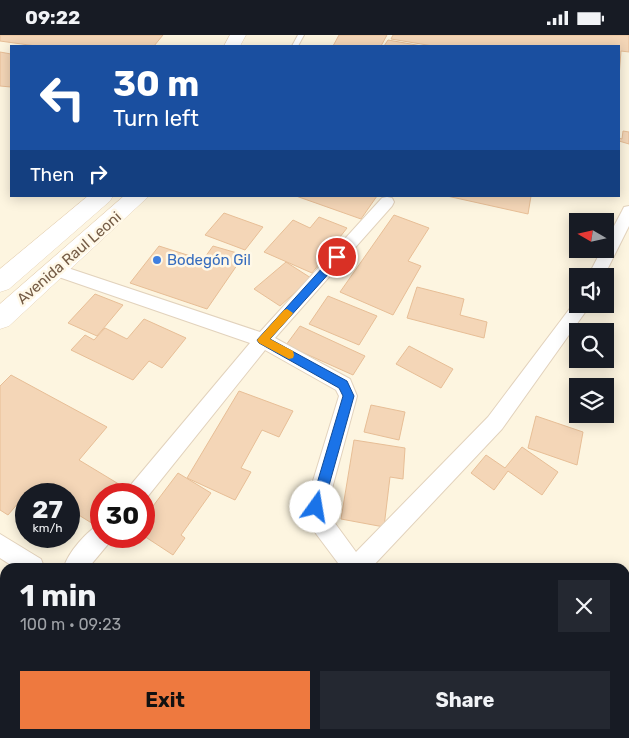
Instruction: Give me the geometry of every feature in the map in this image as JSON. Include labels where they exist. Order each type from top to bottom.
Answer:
[{"type":"main road","name":"Avenida Raul Leoni","points":[[0,283],[101,197]]},
{"type":"main road","name":"Avenida Raul Leoni","points":[[0,319],[137,197]]},
{"type":"street","points":[[145,483],[263,340],[387,202]]},
{"type":"street","points":[[600,268],[629,211]]},
{"type":"street","points":[[56,270],[263,340],[343,385],[348,396],[316,507],[319,520],[352,563]]},
{"type":"street","points":[[359,563],[495,423],[575,313]]},
{"type":"street","points":[[0,545],[27,563]]},
{"type":"street","points":[[78,563],[90,548]]},
{"type":"building","points":[[0,35],[163,35],[155,45],[29,45],[0,41]]},
{"type":"building","points":[[339,35],[387,35],[382,45],[334,45]]},
{"type":"building","points":[[393,35],[629,35],[629,52],[621,51],[620,64],[620,45],[427,45],[391,39]]},
{"type":"building","points":[[388,40],[416,45],[385,45]]},
{"type":"building","points":[[0,52],[10,54],[10,87],[0,86]]},
{"type":"building","points":[[623,131],[629,132],[629,144],[620,141],[620,138],[622,139]]},
{"type":"building","points":[[299,197],[376,197],[361,219]]},
{"type":"building","points":[[452,197],[531,197],[528,214]]},
{"type":"building","points":[[224,213],[263,227],[245,250],[205,235]]},
{"type":"building","points":[[394,215],[429,228],[408,261],[421,266],[393,315],[340,292]]},
{"type":"building","points":[[319,217],[347,228],[312,273],[264,252],[293,220],[310,228]]},
{"type":"building","points":[[159,246],[203,260],[213,246],[244,255],[207,309],[130,283]]},
{"type":"building","points":[[286,262],[311,278],[280,306],[254,289]]},
{"type":"building","points":[[417,287],[464,299],[460,315],[487,322],[484,338],[407,318]]},
{"type":"building","points":[[95,294],[123,305],[97,336],[68,323]]},
{"type":"building","points":[[328,296],[377,316],[359,345],[309,324]]},
{"type":"building","points":[[144,319],[186,338],[162,368],[149,361],[133,380],[71,350],[85,335],[94,340],[105,328],[127,339]]},
{"type":"building","points":[[300,326],[365,356],[353,375],[286,345]]},
{"type":"building","points":[[409,346],[453,369],[441,388],[396,364]]},
{"type":"building","points":[[11,375],[107,427],[79,460],[117,483],[90,483],[90,522],[80,516],[80,483],[15,483],[15,507],[8,515],[0,510],[0,386]]},
{"type":"building","points":[[239,391],[293,411],[279,437],[262,430],[241,468],[251,472],[235,500],[187,478]]},
{"type":"building","points":[[371,405],[405,412],[399,440],[364,432]]},
{"type":"building","points":[[536,416],[583,432],[577,465],[528,448]]},
{"type":"building","points":[[354,440],[405,448],[403,479],[390,477],[384,527],[341,519]]},
{"type":"building","points":[[522,447],[558,472],[542,495],[508,471],[494,490],[471,473],[486,455],[505,468]]},
{"type":"building","points":[[178,473],[211,493],[181,535],[185,538],[173,555],[155,543],[155,503]]},
{"type":"slow traffic","points":[[287,313],[263,340],[289,355]]},
{"type":"place","name":"Bodegón Gil","points":[[157,260]]},
{"type":"route","points":[[316,507],[348,396],[343,385],[263,340],[337,257]]}]
